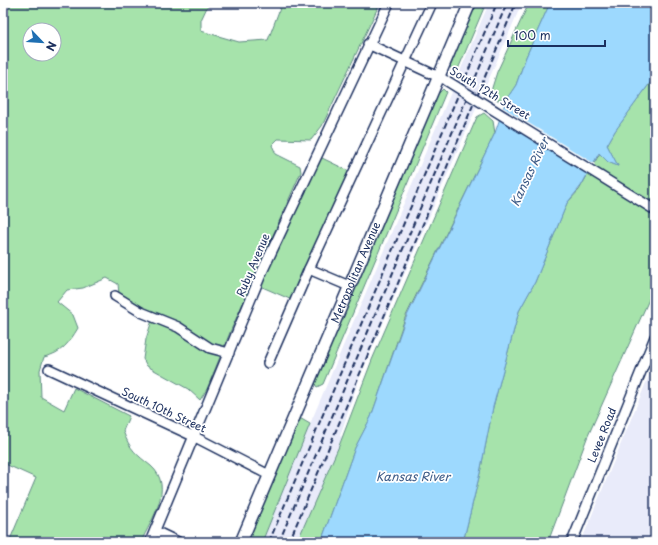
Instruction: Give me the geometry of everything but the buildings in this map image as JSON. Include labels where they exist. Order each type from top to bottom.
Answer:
[{"type":"main road","name":"Metropolitan Avenue","points":[[241,542],[349,286],[442,78],[470,3]]},
{"type":"street","name":"Ruby Avenue","points":[[150,542],[267,261],[388,3]]},
{"type":"street","points":[[268,363],[308,269],[432,3]]},
{"type":"street","name":"South 12th Street","points":[[368,44],[442,78],[655,210]]},
{"type":"street","points":[[308,269],[349,286]]},
{"type":"street","points":[[115,296],[141,312],[178,327],[210,348],[229,353]]},
{"type":"street","name":"Levee Road","points":[[572,542],[655,337]]},
{"type":"street","name":"South 10th Street","points":[[48,369],[193,436],[269,474]]},
{"type":"street","points":[[155,531],[178,542]]},
{"type":"shaded area","points":[[489,3],[522,3],[360,376],[340,436],[342,437],[339,446],[297,542],[262,542],[310,424]]},
{"type":"shaded area","points":[[655,361],[655,542],[581,542],[624,436]]},
{"type":"green space","points":[[3,3],[209,3],[201,20],[201,31],[239,42],[268,40],[282,3],[380,3],[322,126],[311,140],[278,139],[272,145],[276,154],[300,166],[301,172],[231,330],[207,389],[200,400],[188,389],[147,366],[143,359],[146,339],[154,314],[144,311],[119,294],[118,284],[107,278],[83,288],[67,290],[57,302],[73,315],[78,328],[64,347],[56,353],[44,357],[40,370],[41,397],[64,410],[74,388],[129,416],[123,431],[128,443],[134,451],[158,474],[161,484],[159,504],[141,542],[9,542],[36,478],[3,463]]},
{"type":"green space","points":[[475,3],[486,3],[456,74],[450,67]]},
{"type":"green space","points":[[529,3],[550,3],[526,57],[516,85],[506,100],[495,100],[491,91],[497,72]]},
{"type":"green space","points":[[655,76],[655,286],[587,438],[548,542],[463,542],[480,473],[493,407],[519,311],[535,282],[567,203],[579,190],[600,153],[608,162],[618,166],[607,145],[615,131]]},
{"type":"green space","points":[[443,89],[446,92],[323,384],[317,387],[314,383],[436,96]]},
{"type":"green space","points":[[484,113],[493,121],[495,133],[405,318],[371,417],[355,448],[321,542],[297,542],[339,446],[372,360],[477,117]]},
{"type":"green space","points":[[320,157],[351,172],[292,300],[260,286]]},
{"type":"green space","points":[[298,417],[310,424],[262,542],[246,542]]},
{"type":"water","name":"Kansas River","points":[[550,3],[619,3],[623,9],[633,3],[655,3],[655,76],[615,131],[607,145],[618,166],[608,162],[599,153],[581,186],[567,203],[535,282],[519,311],[493,407],[480,473],[463,542],[321,542],[355,448],[371,417],[405,320],[495,133],[506,100],[516,85],[526,57]]},
{"type":"pier","points":[[501,106],[595,164],[589,175],[498,118]]},
{"type":"railway","points":[[269,542],[497,3]]},
{"type":"railway","points":[[279,542],[507,3]]},
{"type":"railway","points":[[289,542],[516,3]]}]
